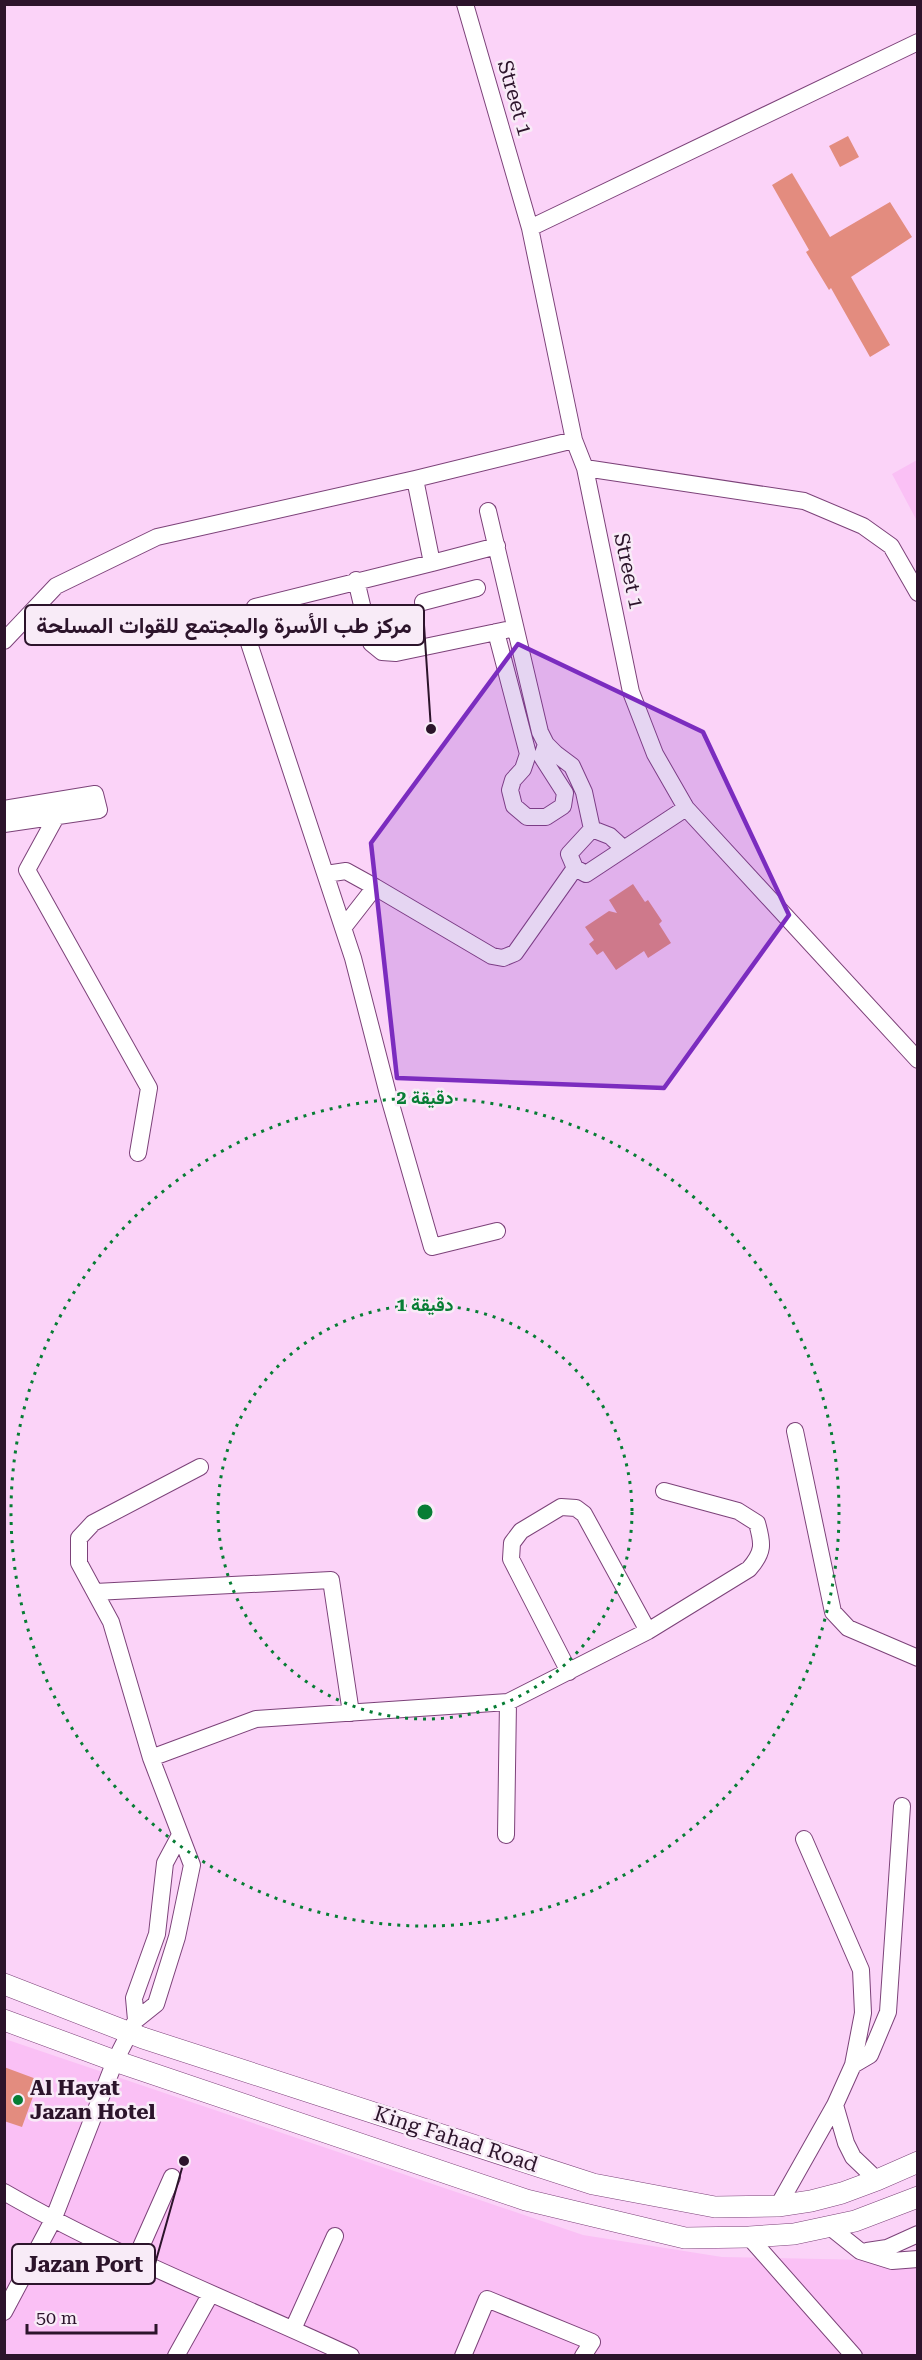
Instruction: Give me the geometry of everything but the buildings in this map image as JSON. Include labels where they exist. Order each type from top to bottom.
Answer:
[{"type":"main road","name":"King Fahad Road","points":[[4,1984],[593,2184],[715,2207],[778,2205],[811,2201],[877,2180],[918,2162]]},
{"type":"main road","name":"King Fahad Road","points":[[4,2020],[116,2061],[526,2200],[685,2238],[794,2234],[855,2221],[918,2197]]},
{"type":"street","name":"Street 1","points":[[465,4],[530,228],[574,440],[585,468],[631,692],[655,754],[686,808],[918,1060]]},
{"type":"street","points":[[530,228],[918,42]]},
{"type":"street","points":[[4,641],[56,586],[157,537],[415,479],[574,440]]},
{"type":"street","points":[[585,468],[804,501],[863,526],[891,546],[918,593]]},
{"type":"street","points":[[415,479],[432,563]]},
{"type":"street","points":[[488,511],[540,732],[546,744],[572,766],[584,792],[592,828]]},
{"type":"street","points":[[497,546],[255,607],[245,627],[280,742],[343,928],[432,1247],[497,1231]]},
{"type":"street","points":[[356,580],[371,643],[382,652],[396,653],[516,628]]},
{"type":"street","points":[[423,602],[477,588]]},
{"type":"street","points":[[496,632],[528,754],[523,770],[513,780],[510,790],[514,806],[528,817],[546,818],[563,806],[565,793],[542,757],[546,744]]},
{"type":"street","points":[[4,809],[95,794],[99,810],[4,824]]},
{"type":"street","points":[[592,828],[569,854],[574,868],[586,874],[686,808]]},
{"type":"street","points":[[56,817],[27,870],[149,1089],[138,1153]]},
{"type":"street","points":[[592,828],[610,836],[624,849]]},
{"type":"street","points":[[326,874],[346,871],[492,956],[503,958],[515,953],[574,868]]},
{"type":"street","points":[[343,928],[375,887]]},
{"type":"street","points":[[795,1431],[833,1612],[848,1628],[918,1658]]},
{"type":"street","points":[[4,2312],[53,2220],[116,2061],[133,2026],[156,2004],[177,1936],[192,1865],[151,1758],[111,1622],[80,1563],[79,1538],[93,1523],[200,1467]]},
{"type":"street","points":[[151,1758],[256,1719],[508,1702],[648,1631],[749,1569],[760,1556],[761,1538],[757,1523],[738,1511],[664,1491]]},
{"type":"street","points":[[569,1672],[511,1559],[512,1543],[521,1531],[561,1507],[576,1508],[584,1514],[648,1631]]},
{"type":"street","points":[[95,1592],[331,1580],[351,1713]]},
{"type":"street","points":[[506,1835],[508,1702]]},
{"type":"street","points":[[853,2065],[870,2055],[888,2012],[902,1806]]},
{"type":"street","points":[[133,2026],[134,1998],[157,1934],[165,1863],[180,1835]]},
{"type":"street","points":[[778,2205],[835,2104],[853,2065],[863,2013],[861,1970],[804,1839]]},
{"type":"street","points":[[157,1934],[177,1936]]},
{"type":"street","points":[[835,2104],[846,2143],[853,2157],[877,2180]]},
{"type":"street","points":[[136,2258],[172,2177]]},
{"type":"street","points":[[4,2192],[53,2220],[210,2295],[351,2355]]},
{"type":"street","points":[[830,2227],[860,2251],[892,2261],[918,2259]]},
{"type":"street","points":[[860,2251],[887,2248],[918,2234]]},
{"type":"street","points":[[293,2329],[334,2236]]},
{"type":"street","points":[[749,2237],[854,2355]]},
{"type":"street","points":[[176,2355],[210,2295]]},
{"type":"street","points":[[463,2355],[487,2299],[592,2342],[583,2355]]},
{"type":"highlighted area","points":[[518,644],[703,732],[789,915],[664,1088],[397,1078],[371,843]]},
{"type":"shaded area","points":[[917,460],[917,521],[892,474]]},
{"type":"shaded area","points":[[5,2039],[583,2235],[722,2257],[917,2261],[917,2355],[5,2356]]},
{"type":"place","name":"مركز طب الأسرة والمجتمع للقوات المسلحة","points":[[431,729]]},
{"type":"place","name":"Al Hayat Jazan Hotel","points":[[18,2100]]},
{"type":"place","name":"Jazan Port","points":[[184,2161]]}]
